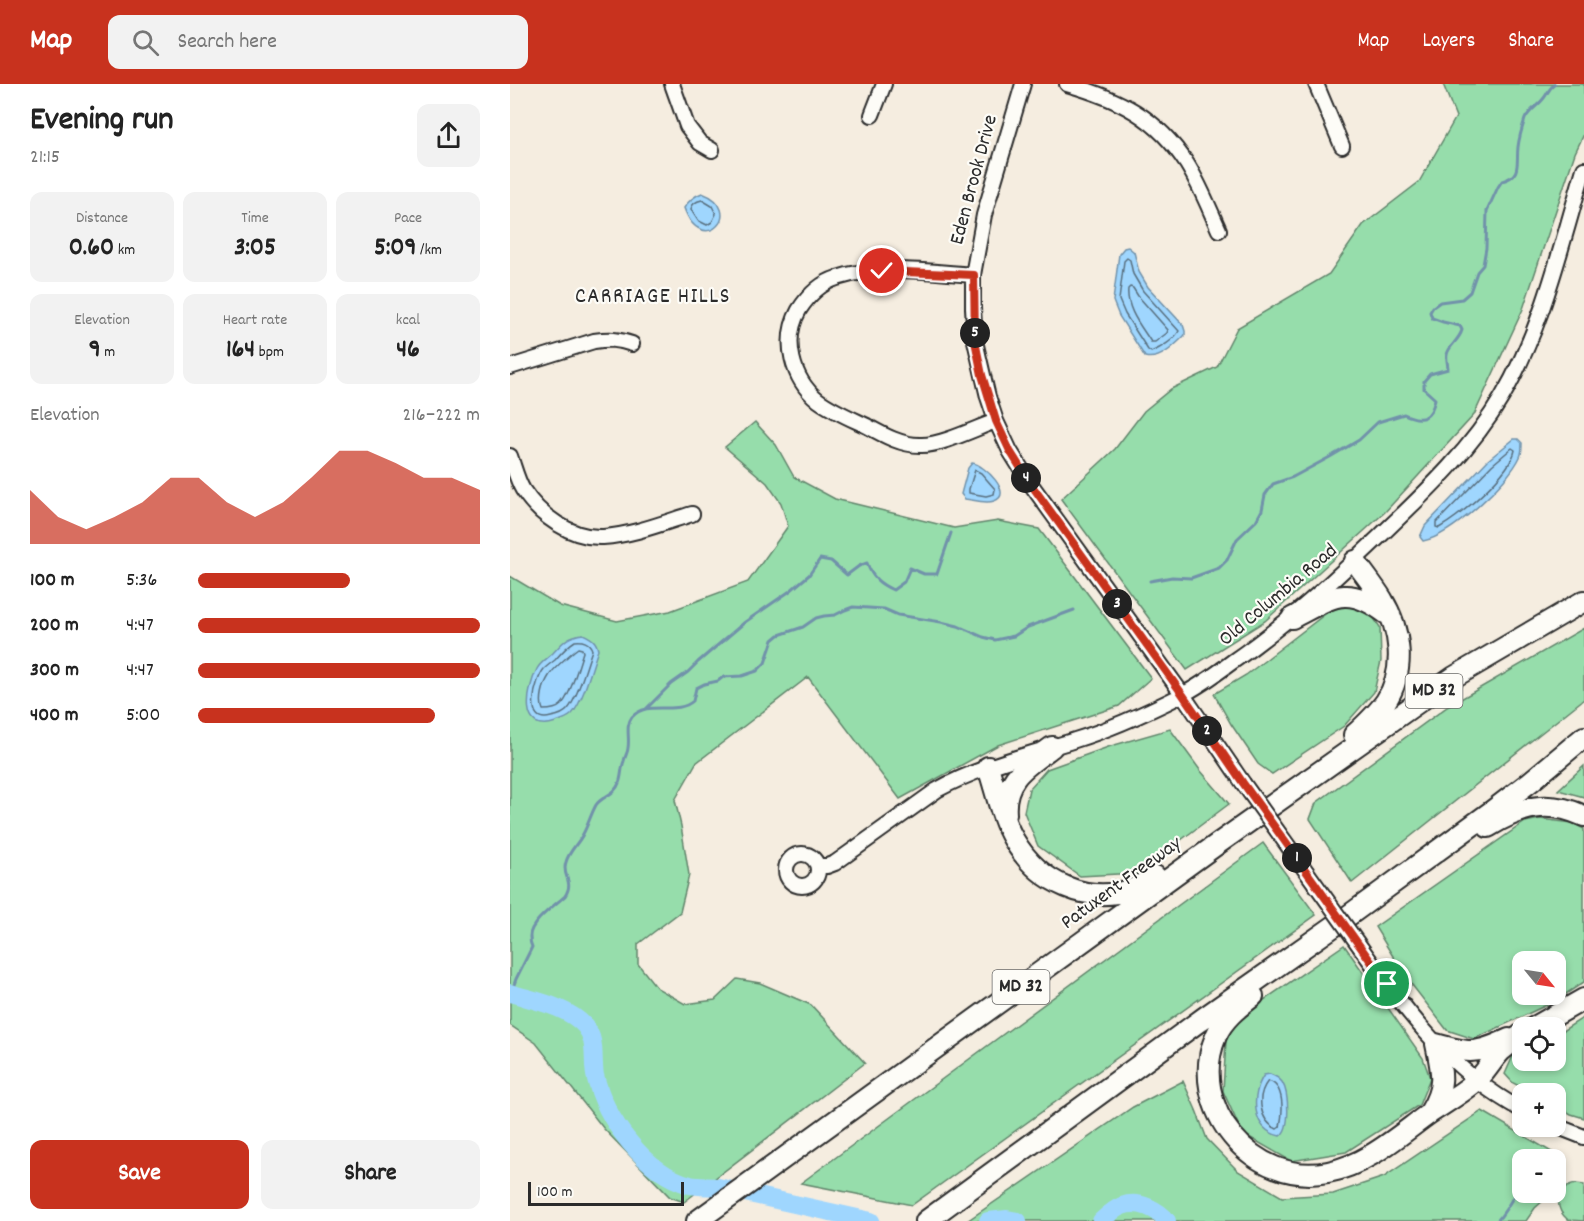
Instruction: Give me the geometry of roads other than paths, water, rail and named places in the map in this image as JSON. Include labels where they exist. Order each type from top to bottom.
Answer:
[{"type":"highway","points":[[1291,792],[1369,721],[1385,702],[1396,678],[1397,633],[1382,599],[1355,561]]},
{"type":"highway","points":[[1292,618],[1342,595],[1367,601],[1391,617]]},
{"type":"highway","name":"Patuxent Freeway","points":[[697,1221],[1216,845],[1454,677],[1584,601]]},
{"type":"highway","points":[[926,1221],[1204,1017],[1337,924],[1511,796],[1584,737]]},
{"type":"highway","points":[[1008,829],[1006,807],[1008,790],[1020,771],[1052,747]]},
{"type":"highway","points":[[988,767],[1008,829],[1023,853],[1047,877],[1074,890],[1102,895],[1137,887],[1172,864],[1216,845]]},
{"type":"highway","points":[[1385,888],[1515,812],[1527,808],[1543,807],[1560,808],[1584,816]]},
{"type":"highway","points":[[1337,924],[1243,1004],[1222,1025],[1216,1036],[1212,1049],[1210,1072],[1215,1106],[1232,1136],[1256,1158],[1291,1172],[1328,1172],[1353,1164],[1377,1151],[1476,1081],[1512,1042]]},
{"type":"highway","points":[[1552,1017],[1584,999]]},
{"type":"highway","points":[[1428,1114],[1436,1102],[1442,1085],[1436,1044],[1467,1052],[1490,1048],[1512,1038]]},
{"type":"street","points":[[672,84],[687,126],[700,143],[712,150]]},
{"type":"street","points":[[872,115],[884,84]]},
{"type":"street","name":"Eden Brook Drive","points":[[1023,84],[984,215],[974,275],[975,341],[982,375],[996,421],[1010,451],[1030,483],[1387,984],[1436,1044],[1455,1063],[1476,1081],[1512,1104]]},
{"type":"street","points":[[1067,84],[1103,89],[1157,128],[1186,164],[1219,230]]},
{"type":"street","points":[[1316,84],[1341,146]]},
{"type":"street","name":"Old Columbia Road","points":[[818,866],[835,862],[953,781],[988,767],[1109,728],[1183,695],[1292,618],[1355,561],[1458,457],[1472,441],[1502,397],[1530,340],[1543,307],[1584,169]]},
{"type":"street","points":[[974,275],[882,271],[836,278],[823,284],[802,306],[791,328],[791,354],[801,380],[807,390],[818,400],[902,442],[923,445],[936,443],[996,421]]},
{"type":"street","points":[[510,367],[608,339],[632,344]]},
{"type":"street","points":[[510,456],[522,488],[541,512],[554,521],[584,535],[600,537],[625,534],[692,514]]},
{"type":"street","points":[[1566,1130],[1584,1137]]},
{"type":"water","points":[[702,193],[715,201],[721,210],[721,219],[717,226],[710,230],[701,230],[692,223],[684,208]]},
{"type":"water","points":[[1128,247],[1134,252],[1139,272],[1148,287],[1183,325],[1185,331],[1185,335],[1177,343],[1156,357],[1145,357],[1119,316],[1113,301],[1119,254]]},
{"type":"water","points":[[1514,439],[1522,443],[1521,454],[1514,468],[1504,480],[1463,519],[1435,537],[1423,541],[1420,537],[1425,526],[1488,460]]},
{"type":"water","points":[[972,463],[990,474],[995,480],[1001,493],[1000,498],[991,502],[983,502],[965,499],[961,494],[968,468]]},
{"type":"water","points":[[583,634],[591,638],[598,650],[576,709],[569,717],[556,722],[544,724],[536,722],[528,708],[530,688],[537,669],[566,640]]},
{"type":"water","points":[[1270,1074],[1282,1082],[1286,1094],[1288,1110],[1286,1126],[1280,1136],[1264,1127],[1256,1111],[1260,1083],[1264,1075]]},
{"type":"waterway","points":[[1150,581],[1172,577],[1191,578],[1219,568],[1227,560],[1237,539],[1256,521],[1262,510],[1265,495],[1273,484],[1293,477],[1359,440],[1378,422],[1404,414],[1415,418],[1428,415],[1435,399],[1424,389],[1424,381],[1430,374],[1448,369],[1448,352],[1462,330],[1460,326],[1432,318],[1430,312],[1440,302],[1462,299],[1470,292],[1477,272],[1483,265],[1487,211],[1502,181],[1513,176],[1517,168],[1519,140],[1525,119],[1555,84]]},
{"type":"waterway","points":[[646,709],[671,684],[745,622],[809,575],[820,559],[831,561],[847,575],[867,563],[877,580],[893,590],[904,582],[910,568],[924,574],[937,574],[951,533]]},
{"type":"waterway","points":[[511,993],[532,947],[530,937],[534,926],[568,891],[565,867],[569,854],[583,834],[596,805],[615,790],[619,783],[628,750],[629,724],[632,717],[639,712],[646,709],[686,705],[693,701],[696,688],[704,684],[718,681],[723,677],[742,676],[757,671],[765,663],[773,640],[779,635],[803,627],[816,618],[835,615],[853,607],[884,609],[898,615],[941,622],[995,640],[1014,636],[1028,627],[1074,610]]},
{"type":"waterway","points":[[510,993],[560,1009],[578,1019],[585,1026],[593,1043],[595,1075],[608,1109],[629,1142],[643,1157],[673,1179],[690,1185],[718,1187],[871,1221]]},
{"type":"waterway","points":[[1497,1221],[1512,1200]]},
{"type":"waterway","points":[[1101,1221],[1117,1208],[1128,1204],[1148,1207],[1167,1221]]},
{"type":"waterway","points":[[988,1221],[1007,1219],[1018,1221]]},
{"type":"district","name":"CARRIAGE HILLS","points":[[653,297]]}]
